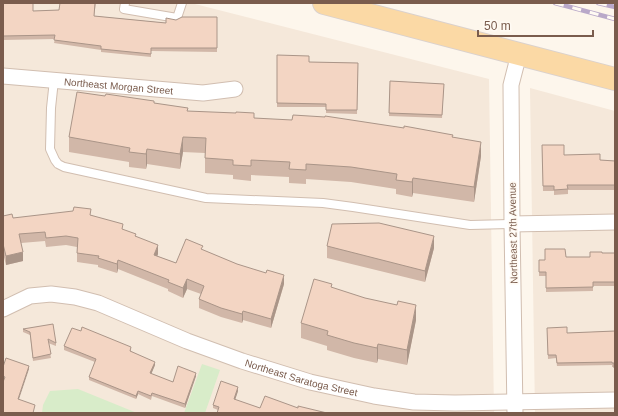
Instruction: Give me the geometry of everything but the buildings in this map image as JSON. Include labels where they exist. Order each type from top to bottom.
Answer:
[{"type":"main road","points":[[324,3],[615,80]]},
{"type":"street","name":"Northeast 27th Avenue","points":[[515,407],[511,85],[519,54]]},
{"type":"street","name":"Northeast Morgan Street","points":[[3,76],[203,93],[235,88]]},
{"type":"street","points":[[512,224],[615,222]]},
{"type":"street","name":"Northeast Saratoga Street","points":[[3,309],[30,296],[51,294],[75,297],[98,303],[187,341],[242,362],[341,390],[414,402],[515,407],[615,400]]},
{"type":"lane","points":[[125,3],[124,9],[177,18],[182,3]]},
{"type":"lane","points":[[54,80],[51,108],[50,149],[58,164],[64,167],[206,198],[323,203],[470,225],[512,224]]},
{"type":"shaded area","points":[[3,3],[191,3],[489,79],[494,413],[3,413]]},
{"type":"shaded area","points":[[530,88],[615,111],[615,413],[535,413]]},
{"type":"green space","points":[[202,364],[220,370],[205,413],[184,413]]},
{"type":"green space","points":[[78,389],[137,413],[42,413],[43,405],[50,391]]},
{"type":"railway","points":[[555,3],[615,19]]},
{"type":"railway","points":[[598,3],[615,7]]}]
